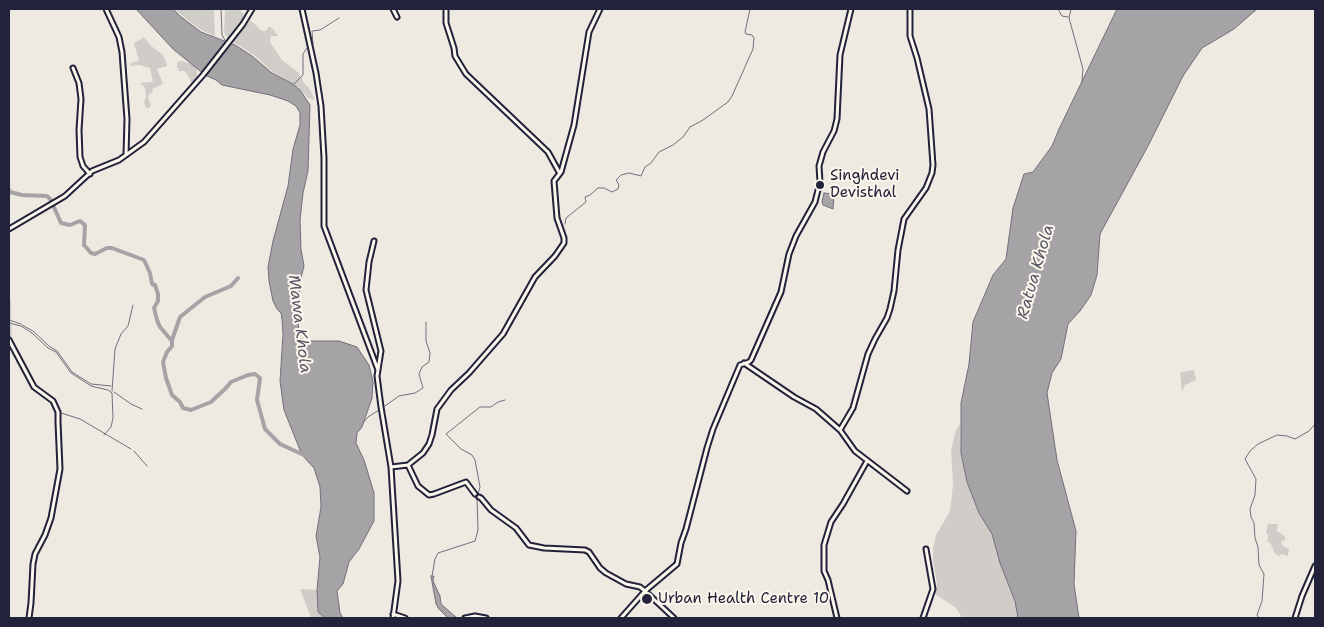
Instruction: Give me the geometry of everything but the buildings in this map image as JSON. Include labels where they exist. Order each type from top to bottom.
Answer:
[{"type":"street","points":[[106,9],[119,37],[122,52],[127,122],[126,155]]},
{"type":"street","points":[[9,229],[65,196],[90,174],[113,164],[144,142],[203,75],[243,24],[252,9]]},
{"type":"street","points":[[302,9],[321,106],[324,158],[324,226],[378,370]]},
{"type":"street","points":[[393,9],[397,18]]},
{"type":"street","points":[[446,9],[446,23],[455,56],[466,74],[548,152],[559,172]]},
{"type":"street","points":[[391,467],[408,465],[419,458],[429,444],[437,409],[503,334],[535,278],[564,243],[556,204],[554,181],[559,172],[561,172],[574,125],[586,44],[589,32],[600,9]]},
{"type":"street","points":[[620,618],[645,591],[676,564],[694,503],[707,448],[722,405],[740,365],[751,360],[781,292],[789,254],[796,236],[815,202],[820,182],[818,166],[837,119],[840,55],[851,9]]},
{"type":"street","points":[[840,430],[853,408],[868,354],[887,318],[894,291],[898,250],[904,219],[926,188],[932,173],[929,109],[918,58],[910,36],[910,9]]},
{"type":"street","points":[[73,68],[79,83],[81,99],[80,157],[83,166],[90,174]]},
{"type":"street","points":[[374,241],[368,268],[366,290],[381,346],[378,370],[380,407],[391,467],[398,581],[393,618]]},
{"type":"street","points":[[9,340],[34,387],[53,401],[58,412],[60,469],[51,518],[32,564],[29,618]]},
{"type":"street","points":[[744,364],[816,409],[840,430],[855,451],[908,491]]},
{"type":"street","points":[[837,618],[824,571],[824,545],[831,522],[844,504],[867,461]]},
{"type":"street","points":[[408,465],[418,486],[429,495],[466,482],[475,494]]},
{"type":"street","points":[[479,498],[491,510],[516,528],[529,545],[590,552],[606,573],[626,584],[640,587],[674,618]]},
{"type":"street","points":[[923,618],[932,589],[926,549]]},
{"type":"street","points":[[1295,618],[1315,566]]},
{"type":"street","points":[[393,614],[405,618]]},
{"type":"street","points":[[465,618],[475,616],[486,618]]},
{"type":"shaded area","points":[[175,9],[214,9],[215,36],[201,30]]},
{"type":"shaded area","points":[[225,9],[238,9],[244,14],[242,22],[228,40],[224,32]]},
{"type":"shaded area","points":[[250,20],[262,31],[266,31],[269,26],[273,29],[278,36],[271,36],[270,42],[282,60],[299,73],[315,100],[308,98],[298,87],[273,72],[254,55],[233,42]]},
{"type":"shaded area","points":[[144,37],[150,45],[163,55],[167,64],[167,66],[157,69],[163,84],[154,88],[152,90],[153,93],[149,94],[148,98],[151,105],[149,108],[146,108],[144,102],[146,96],[145,88],[140,83],[153,82],[150,68],[140,65],[130,66],[130,63],[139,61],[134,43]]},
{"type":"shaded area","points":[[182,61],[192,64],[197,70],[197,80],[191,85],[187,74],[184,71],[179,71],[177,67],[177,62]]},
{"type":"shaded area","points":[[11,300],[12,344],[9,340],[9,301]]},
{"type":"shaded area","points":[[1194,370],[1196,380],[1185,385],[1182,392],[1180,372]]},
{"type":"shaded area","points":[[960,424],[961,453],[967,482],[979,513],[992,534],[1000,563],[1015,601],[1018,618],[962,618],[956,608],[935,594],[937,583],[933,548],[936,535],[950,511],[953,484],[951,450],[956,430]]},
{"type":"shaded area","points":[[1268,524],[1278,524],[1277,531],[1285,536],[1285,540],[1281,542],[1283,546],[1289,549],[1288,556],[1282,554],[1278,556],[1267,541],[1268,536],[1266,532]]},
{"type":"shaded area","points":[[300,589],[317,590],[318,612],[325,618],[311,618]]},
{"type":"water","points":[[136,9],[173,9],[201,32],[235,45],[272,73],[293,84],[300,90],[310,105],[308,171],[300,220],[301,249],[304,266],[300,282],[298,338],[310,341],[339,341],[357,347],[369,365],[373,382],[372,398],[362,427],[357,433],[356,443],[364,460],[374,493],[374,521],[359,549],[349,562],[343,584],[337,591],[340,613],[343,618],[325,618],[318,612],[317,590],[320,557],[316,536],[321,507],[320,487],[314,468],[302,455],[284,410],[280,381],[282,319],[281,313],[273,301],[269,281],[268,267],[288,186],[293,149],[300,125],[300,113],[296,106],[288,101],[270,95],[222,85],[205,75],[173,49]]},
{"type":"water","name":"Ratua Khola","points":[[1117,9],[1257,9],[1234,29],[1202,48],[1183,76],[1148,146],[1100,234],[1097,275],[1091,295],[1068,324],[1061,359],[1052,373],[1047,393],[1057,460],[1076,531],[1074,584],[1079,618],[1018,618],[1015,601],[1000,563],[992,534],[979,513],[967,482],[961,453],[961,403],[969,364],[973,322],[993,275],[1006,259],[1013,208],[1024,174],[1033,172],[1052,146]]},
{"type":"water","points":[[824,193],[834,194],[833,209],[823,205]]},
{"type":"water","points":[[431,576],[434,576],[433,581],[440,596],[441,604],[457,618],[448,618],[439,609],[436,604]]},
{"type":"waterway","points":[[221,9],[222,35],[226,42]]},
{"type":"waterway","points":[[565,224],[566,218],[586,202],[585,197],[598,188],[604,188],[612,192],[618,189],[619,185],[616,180],[621,175],[629,173],[641,176],[645,167],[651,163],[659,152],[673,145],[683,137],[690,127],[728,102],[753,49],[754,38],[745,32],[750,9]]},
{"type":"waterway","points":[[1058,9],[1062,16],[1068,17]]},
{"type":"waterway","points":[[1071,9],[1069,18],[1083,69],[1082,81]]},
{"type":"waterway","points":[[294,84],[303,75],[303,54],[307,48],[313,45],[312,31],[320,30],[339,18]]},
{"type":"waterway","points":[[9,190],[10,192],[22,195],[47,196],[52,201]]},
{"type":"waterway","points":[[53,205],[61,223],[70,225],[80,221],[85,225],[84,245],[91,253],[95,254],[107,248],[112,248],[144,260],[150,273],[152,284],[155,285],[158,294],[158,301],[154,308],[157,320],[160,327],[172,341],[172,346],[163,362],[166,378],[172,395],[180,402],[183,408],[191,410],[211,402],[231,382],[255,374],[260,378],[257,400],[265,429],[280,444],[306,456]]},
{"type":"waterway","points":[[172,340],[180,317],[205,297],[231,286],[238,278]]},
{"type":"waterway","points":[[112,391],[115,349],[121,334],[128,326],[133,305]]},
{"type":"waterway","points":[[9,320],[21,324]]},
{"type":"waterway","points":[[382,408],[399,396],[415,393],[423,388],[419,374],[422,367],[429,362],[430,353],[426,341],[426,322]]},
{"type":"waterway","points":[[9,323],[21,326],[32,333],[48,348],[56,352],[71,373],[91,386],[108,390],[112,393],[113,418],[111,427],[104,435]]},
{"type":"waterway","points":[[22,325],[33,331],[57,351],[72,372],[91,384],[111,386]]},
{"type":"waterway","points":[[9,338],[22,361]]},
{"type":"waterway","points":[[22,367],[27,377]]},
{"type":"waterway","points":[[114,392],[142,409]]},
{"type":"waterway","points":[[432,576],[438,553],[475,541],[478,530],[477,497],[480,487],[475,460],[472,455],[461,449],[446,434],[480,407],[491,407],[505,400]]},
{"type":"waterway","points":[[363,423],[368,417],[379,410]]},
{"type":"waterway","points":[[58,412],[80,419],[131,449]]},
{"type":"waterway","points":[[1259,618],[1257,615],[1262,601],[1264,574],[1259,565],[1258,547],[1250,509],[1255,495],[1256,479],[1245,459],[1258,444],[1277,435],[1295,439],[1309,431],[1315,424]]},
{"type":"waterway","points":[[60,430],[61,458]]},
{"type":"waterway","points":[[134,451],[147,466]]},
{"type":"waterway","points":[[52,501],[57,476]]},
{"type":"waterway","points":[[31,571],[31,582]]},
{"type":"place","name":"Singhdevi Devisthal","points":[[820,185]]},
{"type":"place","name":"Urban Health Centre 10","points":[[647,599]]},
{"type":"water label","name":"Mawa Khola","points":[[299,324]]}]
